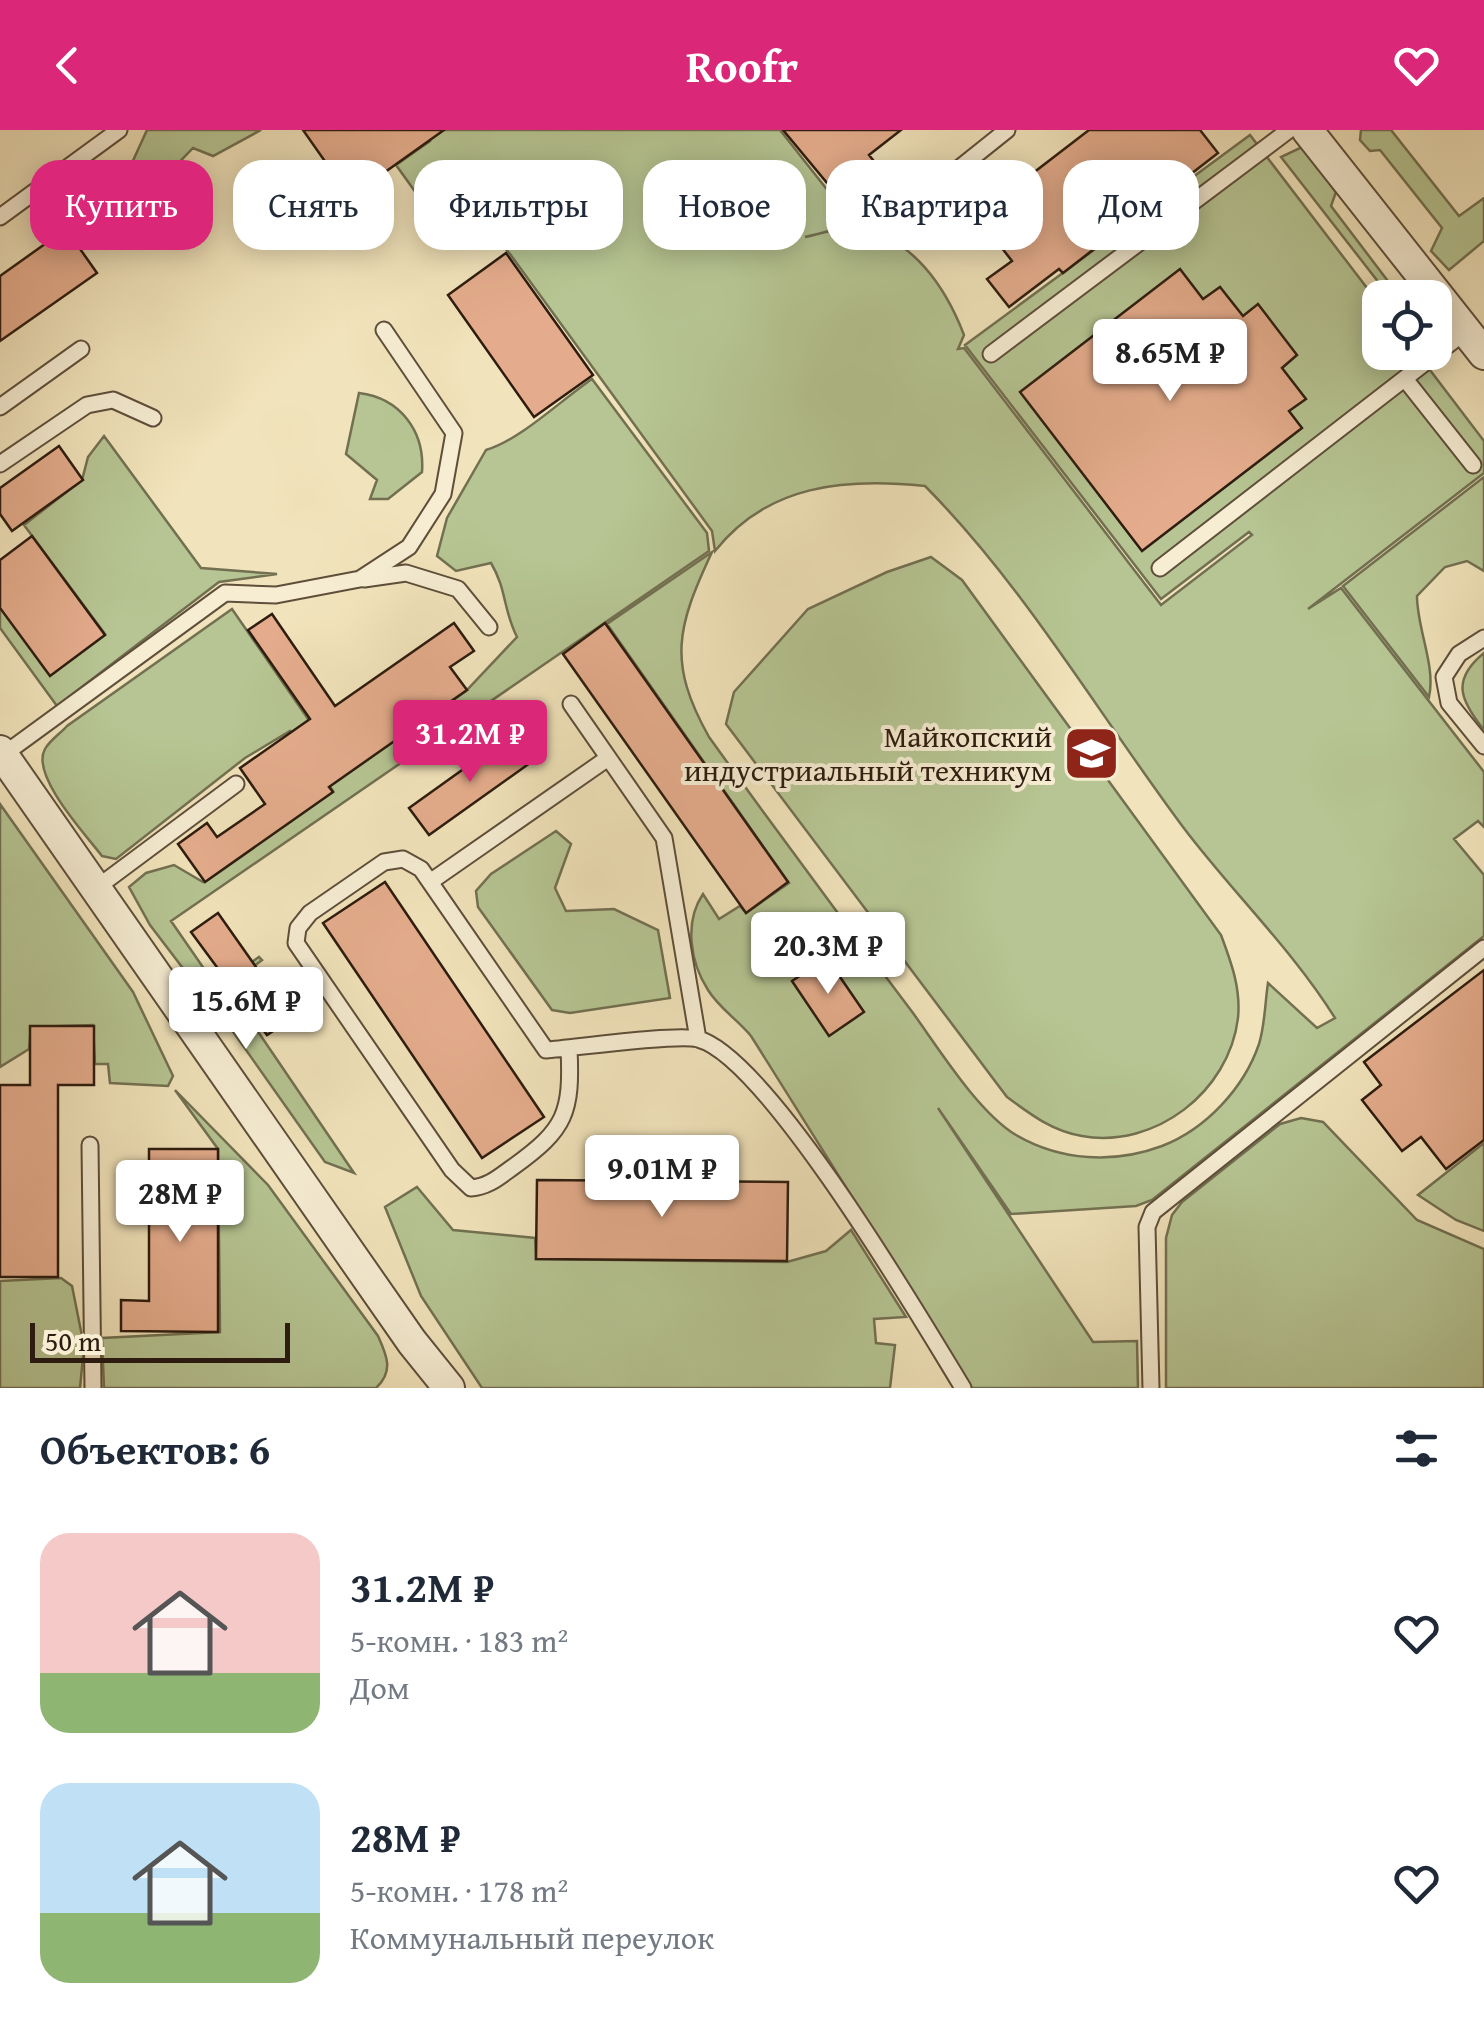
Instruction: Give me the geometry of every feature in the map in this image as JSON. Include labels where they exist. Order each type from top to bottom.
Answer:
[{"type":"street","points":[[1320,134],[1475,343]]},
{"type":"street","points":[[2,753],[446,1388]]},
{"type":"lane","points":[[0,217],[119,130]]},
{"type":"lane","points":[[970,160],[1008,130]]},
{"type":"lane","points":[[990,354],[1289,130]]},
{"type":"lane","points":[[360,580],[409,547],[418,534],[443,494],[454,433],[384,330]]},
{"type":"lane","points":[[1160,568],[1406,379],[1475,343]]},
{"type":"lane","points":[[0,407],[81,349]]},
{"type":"lane","points":[[1406,379],[1473,465]]},
{"type":"lane","points":[[0,464],[87,405],[113,400],[152,418]]},
{"type":"lane","points":[[2,753],[226,592],[276,595],[406,573],[458,588],[489,627]]},
{"type":"lane","points":[[1484,638],[1458,654],[1444,677],[1449,703],[1484,746]]},
{"type":"lane","points":[[571,704],[664,838],[698,1038]]},
{"type":"lane","points":[[430,882],[608,758]]},
{"type":"lane","points":[[95,889],[236,784]]},
{"type":"lane","points":[[568,1048],[571,1099],[562,1124],[541,1147],[484,1188],[471,1188],[460,1181],[296,943],[298,928],[310,914],[384,862],[404,859],[421,869],[546,1050],[568,1048],[698,1038],[748,1072],[818,1161],[963,1388]]},
{"type":"lane","points":[[1151,1388],[1147,1227],[1153,1212],[1484,948]]},
{"type":"lane","points":[[90,1145],[93,1388]]},
{"type":"green space","points":[[147,130],[261,130],[213,156],[193,148],[181,160],[133,160]]},
{"type":"green space","points":[[424,130],[780,130],[804,160],[643,160],[643,250],[806,250],[806,237],[820,233],[806,237],[806,163],[826,188],[826,250],[906,250],[925,268],[948,300],[964,335],[958,349],[964,348],[1161,605],[1252,535],[1249,532],[1161,599],[965,345],[1094,250],[1199,250],[1199,173],[1250,135],[1362,281],[1362,370],[1430,370],[1484,441],[1484,473],[1308,609],[1341,588],[1484,772],[1484,827],[1478,821],[1454,839],[1484,875],[1484,936],[1152,1200],[1136,1206],[1011,1214],[938,1108],[1093,1342],[1137,1341],[1138,1388],[972,1388],[751,1036],[718,1003],[702,979],[693,955],[691,929],[703,894],[719,919],[740,906],[746,913],[789,883],[607,624],[712,552],[691,602],[682,644],[687,687],[709,737],[960,1079],[1016,1135],[1051,1150],[1088,1157],[1125,1156],[1162,1146],[1208,1118],[1244,1076],[1261,1037],[1268,983],[1317,1028],[1335,1018],[1300,968],[1183,827],[996,566],[925,486],[866,483],[810,490],[759,511],[715,551],[712,531],[507,250],[623,250],[623,160],[414,160],[414,190],[396,165],[430,141]]},
{"type":"green space","points":[[1361,130],[1391,130],[1459,216],[1484,198],[1484,241],[1449,270],[1431,251],[1442,228],[1380,150],[1370,151],[1360,140]]},
{"type":"green space","points":[[1302,147],[1336,192],[1331,206],[1387,280],[1377,280],[1281,157]]},
{"type":"green space","points":[[592,379],[707,533],[709,551],[171,921],[207,973],[198,988],[150,925],[129,887],[146,873],[174,865],[203,882],[333,791],[290,731],[245,758],[116,859],[102,856],[52,789],[42,760],[45,749],[67,726],[232,609],[346,774],[466,691],[517,637],[491,563],[456,571],[437,556],[447,518],[486,450],[526,429]]},
{"type":"green space","points":[[359,393],[398,409],[419,443],[422,472],[388,499],[370,499],[377,480],[346,454]]},
{"type":"green space","points":[[104,436],[201,568],[277,574],[219,582],[57,706],[0,628],[0,607],[50,675],[105,634],[24,525],[82,480],[88,457]]},
{"type":"green space","points":[[1484,477],[1484,571],[1467,561],[1445,567],[1417,596],[1430,673],[1429,697],[1343,586]]},
{"type":"green space","points":[[931,557],[962,580],[1221,935],[1238,996],[1232,1045],[1204,1091],[1161,1124],[1109,1138],[1082,1136],[1051,1126],[1007,1097],[726,724],[734,692],[808,609],[887,572]]},
{"type":"green space","points":[[1484,653],[1484,730],[1465,700],[1463,681]]},
{"type":"green space","points":[[0,804],[133,992],[173,1076],[168,1086],[110,1083],[108,1064],[95,1064],[93,1025],[31,1027],[29,1049],[0,1067]]},
{"type":"green space","points":[[556,831],[571,844],[555,888],[566,911],[614,909],[658,930],[670,998],[570,1013],[552,1010],[478,907],[476,891],[491,874]]},
{"type":"green space","points":[[259,957],[262,960],[227,986],[354,1173],[325,1162],[210,999],[215,988]]},
{"type":"green space","points":[[175,1090],[268,1185],[378,1336],[387,1369],[376,1388],[104,1388],[102,1338],[220,1332],[218,1149]]},
{"type":"green space","points":[[1301,1118],[1323,1122],[1417,1220],[1484,1249],[1484,1388],[1166,1388],[1166,1238],[1172,1215],[1182,1202],[1280,1124]]},
{"type":"green space","points":[[1484,1143],[1484,1231],[1456,1220],[1418,1195]]},
{"type":"green space","points":[[417,1187],[453,1230],[535,1238],[536,1259],[787,1262],[826,1251],[851,1230],[906,1317],[874,1319],[876,1343],[895,1345],[890,1388],[482,1388],[421,1296],[385,1207]]},
{"type":"green space","points":[[61,1278],[72,1286],[84,1346],[80,1388],[0,1388],[0,1281]]},
{"type":"building","points":[[303,130],[444,130],[394,166],[394,160],[324,160]]},
{"type":"building","points":[[783,130],[901,130],[869,155],[873,160],[826,160],[826,182]]},
{"type":"building","points":[[1089,130],[1200,130],[1218,153],[1199,168],[1199,160],[1063,160],[1063,250],[1093,250],[1063,273],[1059,269],[1009,307],[987,279],[1012,261],[1003,250],[1043,250],[1043,165]]},
{"type":"building","points":[[37,250],[81,250],[97,273],[0,341],[0,276]]},
{"type":"building","points":[[506,253],[593,375],[534,417],[448,295]]},
{"type":"building","points":[[1180,269],[1203,299],[1220,287],[1243,316],[1258,304],[1297,355],[1282,368],[1306,399],[1289,411],[1302,428],[1142,551],[1020,392]]},
{"type":"building","points":[[59,446],[83,480],[12,531],[0,514],[0,488]]},
{"type":"building","points":[[32,536],[105,635],[50,676],[0,608],[0,560]]},
{"type":"building","points":[[272,614],[335,706],[454,623],[474,651],[450,667],[467,690],[329,787],[333,792],[205,882],[178,844],[207,823],[217,837],[265,804],[240,768],[310,719],[248,630]]},
{"type":"building","points":[[605,623],[788,882],[746,913],[563,654]]},
{"type":"building","points":[[511,735],[530,763],[429,835],[409,808]]},
{"type":"building","points":[[385,882],[544,1117],[482,1158],[323,923]]},
{"type":"building","points":[[218,913],[268,984],[277,978],[302,1012],[267,1035],[191,932]]},
{"type":"building","points":[[827,958],[864,1012],[829,1036],[792,981]]},
{"type":"building","points":[[1484,970],[1484,1140],[1446,1169],[1421,1137],[1402,1151],[1362,1100],[1381,1085],[1364,1062]]},
{"type":"building","points":[[30,1026],[94,1026],[94,1085],[58,1085],[58,1277],[0,1277],[0,1085],[30,1085]]},
{"type":"building","points":[[149,1149],[218,1149],[218,1332],[121,1331],[121,1300],[149,1301]]},
{"type":"building","points":[[537,1180],[788,1182],[787,1261],[536,1259]]},
{"type":"place","name":"Майкопский индустриальный техникум","points":[[1091,753]]}]
